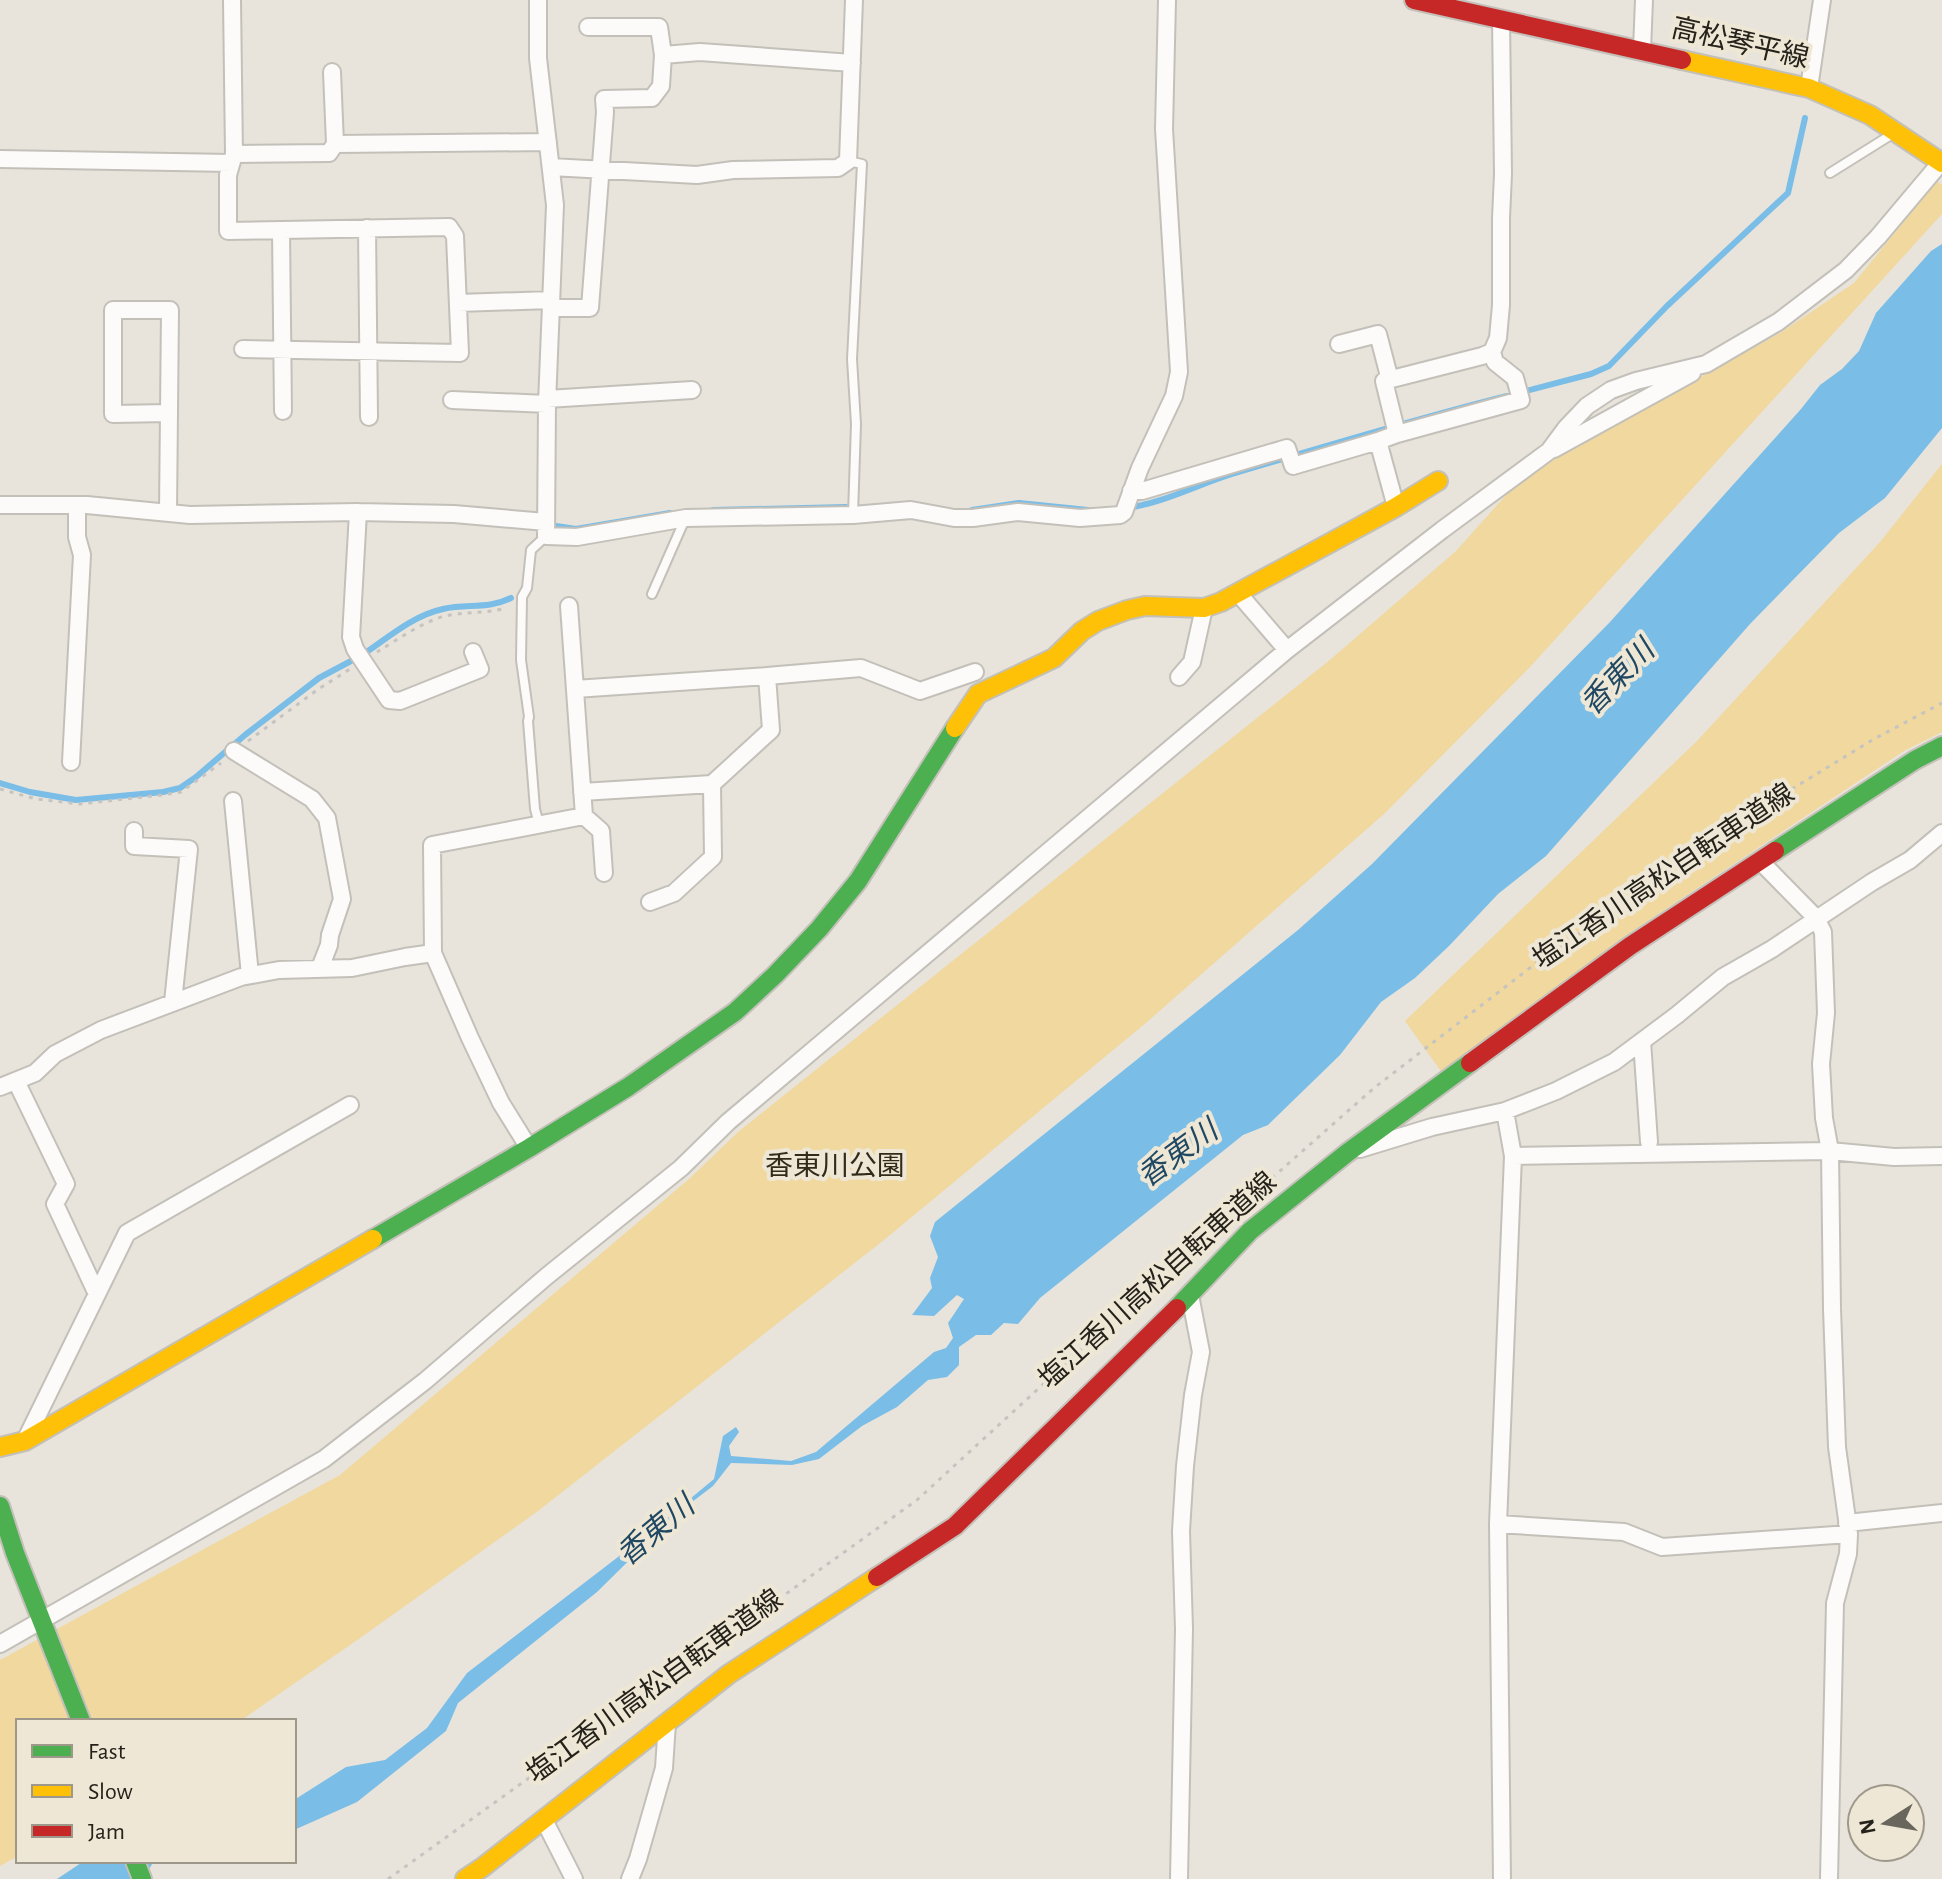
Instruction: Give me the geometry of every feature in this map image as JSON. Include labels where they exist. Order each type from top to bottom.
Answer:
[{"type":"street","points":[[232,0],[232,158],[228,175],[228,231],[449,227],[455,236],[460,353],[243,349]]},
{"type":"street","points":[[538,0],[538,58],[555,205],[547,402],[546,529]]},
{"type":"street","points":[[551,167],[697,175],[733,170],[838,168],[848,161],[854,0]]},
{"type":"street","points":[[0,505],[77,505],[190,515],[454,514],[577,537],[686,518],[853,510],[911,510],[954,518],[1018,512],[1080,518],[1120,515],[1174,396],[1179,372],[1164,129],[1167,0]]},
{"type":"street","name":"高松琴平線","points":[[1414,0],[1491,12],[1809,88],[1870,115],[1942,162]]},
{"type":"street","points":[[1642,50],[1644,0]]},
{"type":"street","points":[[1809,88],[1822,0]]},
{"type":"street","points":[[1127,502],[1142,491],[1287,448],[1293,466],[1378,441],[1396,429],[1521,400],[1515,378],[1495,362],[1492,352],[1498,338],[1501,305],[1503,174],[1491,12]]},
{"type":"street","points":[[458,303],[551,304],[590,308],[604,99],[652,98],[661,86],[663,55],[659,27],[588,27]]},
{"type":"street","points":[[663,55],[700,52],[852,63]]},
{"type":"street","points":[[0,159],[232,158],[329,153],[335,144],[332,72]]},
{"type":"street","points":[[335,144],[548,142]]},
{"type":"street","points":[[0,1644],[43,1625],[324,1459],[425,1381],[547,1276],[681,1168],[728,1122],[1287,650],[1549,451],[1778,322],[1846,270],[1942,162]]},
{"type":"street","points":[[367,228],[369,417]]},
{"type":"street","points":[[281,230],[283,411]]},
{"type":"street","points":[[168,513],[169,413],[170,310],[113,310],[113,414],[169,413]]},
{"type":"street","points":[[1339,344],[1378,334],[1390,380]]},
{"type":"street","points":[[1396,429],[1384,381],[1492,352]]},
{"type":"street","points":[[1549,451],[1587,406],[1611,390],[1706,364]]},
{"type":"street","points":[[452,400],[547,402],[692,390]]},
{"type":"street","points":[[1378,441],[1396,507]]},
{"type":"street","points":[[0,1447],[25,1441],[529,1148],[628,1087],[735,1012],[819,929],[858,881],[978,694],[1054,658],[1082,631],[1098,621],[1145,606],[1204,608],[1238,593],[1438,481]]},
{"type":"street","points":[[71,762],[82,555],[77,537],[77,505]]},
{"type":"street","points":[[358,512],[351,637],[355,649],[389,700],[400,701],[480,669],[473,652]]},
{"type":"street","points":[[1238,593],[1287,650]]},
{"type":"street","points":[[569,606],[584,816],[601,831],[604,873]]},
{"type":"street","points":[[1179,677],[1192,662],[1204,608]]},
{"type":"street","points":[[575,689],[861,668],[920,691],[975,672]]},
{"type":"street","points":[[582,792],[712,784],[771,730],[767,676]]},
{"type":"street","points":[[465,1879],[729,1674],[955,1526],[1190,1295],[1250,1231],[1347,1153],[1630,946],[1915,760],[1942,746]]},
{"type":"street","points":[[234,751],[312,799],[327,818],[342,899],[320,968]]},
{"type":"street","points":[[650,902],[674,893],[713,857],[712,784]]},
{"type":"street","points":[[233,801],[250,975]]},
{"type":"street","points":[[529,1148],[501,1103],[433,953],[432,845],[584,816]]},
{"type":"street","points":[[134,831],[134,846],[189,849],[173,1002]]},
{"type":"street","points":[[1347,1153],[1432,1127],[1505,1111],[1556,1091],[1614,1062],[1723,977],[1910,860],[1942,833]]},
{"type":"street","points":[[1760,861],[1816,918],[1823,932],[1826,1013],[1821,1064],[1824,1118],[1830,1151],[1837,1447],[1848,1528],[1848,1554],[1835,1603],[1829,1879]]},
{"type":"street","points":[[97,1294],[55,1204],[66,1184],[8,1084],[35,1073],[55,1054],[101,1030],[250,975],[279,970],[352,968],[433,953]]},
{"type":"street","points":[[1642,1041],[1649,1142]]},
{"type":"street","points":[[25,1441],[127,1233],[350,1105]]},
{"type":"street","points":[[1502,1879],[1498,1524],[1513,1156],[1505,1111]]},
{"type":"street","points":[[1513,1156],[1830,1151],[1894,1157],[1942,1156]]},
{"type":"street","points":[[1179,1879],[1184,1629],[1181,1531],[1185,1466],[1201,1352],[1190,1295]]},
{"type":"street","points":[[0,1506],[15,1553],[80,1719]]},
{"type":"street","points":[[1498,1524],[1624,1532],[1662,1547],[1848,1528],[1942,1513]]},
{"type":"street","points":[[630,1879],[664,1768],[667,1723]]},
{"type":"street","points":[[544,1820],[574,1879]]},
{"type":"lane","points":[[1830,173],[1896,131]]},
{"type":"lane","points":[[848,161],[862,164],[852,359],[856,424],[853,510]]},
{"type":"lane","points":[[652,594],[686,518]]},
{"type":"lane","points":[[539,824],[521,660],[522,597],[527,588],[531,550],[546,529]]},
{"type":"path","points":[[0,789],[36,799],[80,804],[181,792],[317,690],[427,623],[441,617],[507,608],[522,597]]},
{"type":"path","name":"塩江香川高松自転車道線","points":[[388,1879],[917,1500],[1170,1268],[1374,1088],[1535,964],[1782,795],[1874,739],[1942,703]]},
{"type":"green space","name":"香東川公園","points":[[1937,181],[1942,185],[1942,214],[1530,667],[1384,814],[1147,1022],[884,1240],[538,1511],[243,1719],[16,1719],[16,1857],[0,1866],[0,1660],[340,1475],[689,1179],[738,1132],[1331,659],[1456,551],[1507,494],[1563,453],[1780,333],[1854,283]]},
{"type":"green space","points":[[1942,464],[1942,732],[1904,751],[1625,936],[1443,1074],[1405,1021],[1697,741],[1880,542]]},
{"type":"water","name":"香東川","points":[[1942,244],[1942,428],[1885,498],[1839,533],[1750,624],[1546,856],[1498,894],[1415,978],[1381,1002],[1340,1055],[1268,1125],[1243,1135],[1040,1298],[1018,1324],[1004,1323],[991,1335],[976,1335],[959,1347],[959,1365],[947,1377],[928,1380],[897,1407],[862,1426],[819,1459],[792,1465],[731,1463],[713,1486],[675,1515],[597,1592],[458,1703],[446,1731],[357,1802],[296,1829],[296,1799],[346,1767],[385,1760],[427,1728],[467,1673],[714,1479],[723,1436],[736,1427],[739,1432],[729,1446],[731,1456],[791,1461],[816,1452],[934,1352],[946,1348],[953,1338],[948,1323],[964,1299],[957,1295],[934,1316],[912,1315],[932,1288],[930,1278],[938,1257],[930,1236],[935,1222],[1298,930],[1372,864],[1610,622],[1820,385],[1859,351],[1876,313],[1931,251]]},
{"type":"water","points":[[81,1863],[153,1863],[143,1879],[57,1879]]},
{"type":"waterway","points":[[1522,392],[1591,374],[1609,366],[1667,306],[1788,193],[1805,118]]},
{"type":"waterway","points":[[1127,508],[1154,502],[1232,474],[1507,396]]},
{"type":"waterway","points":[[972,510],[1019,503],[1088,510]]},
{"type":"waterway","points":[[713,510],[846,507]]},
{"type":"waterway","points":[[556,526],[576,529],[670,513]]},
{"type":"waterway","points":[[368,651],[404,626],[433,612],[452,607],[494,604],[511,598]]},
{"type":"waterway","points":[[0,783],[76,800],[180,788],[319,678],[351,661]]},
{"type":"traffic: fast","points":[[373,1239],[628,1087],[735,1012],[819,929],[858,881],[955,728]]},
{"type":"traffic: fast","points":[[1775,851],[1915,760],[1942,746]]},
{"type":"traffic: fast","points":[[1177,1308],[1250,1231],[1347,1153],[1470,1063]]},
{"type":"traffic: fast","points":[[0,1506],[15,1553],[80,1719]]},
{"type":"traffic: fast","points":[[136,1863],[142,1879]]},
{"type":"traffic: slow","points":[[1682,60],[1809,88],[1870,115],[1942,163]]},
{"type":"traffic: slow","points":[[955,728],[978,694],[1054,658],[1082,631],[1098,621],[1145,606],[1204,608],[1221,602],[1438,481]]},
{"type":"traffic: slow","points":[[0,1447],[25,1441],[373,1239]]},
{"type":"traffic: slow","points":[[465,1879],[729,1674],[877,1577]]},
{"type":"traffic: jam","points":[[1414,0],[1682,60]]},
{"type":"traffic: jam","points":[[1470,1063],[1630,946],[1775,851]]},
{"type":"traffic: jam","points":[[877,1577],[955,1526],[1177,1308]]}]
